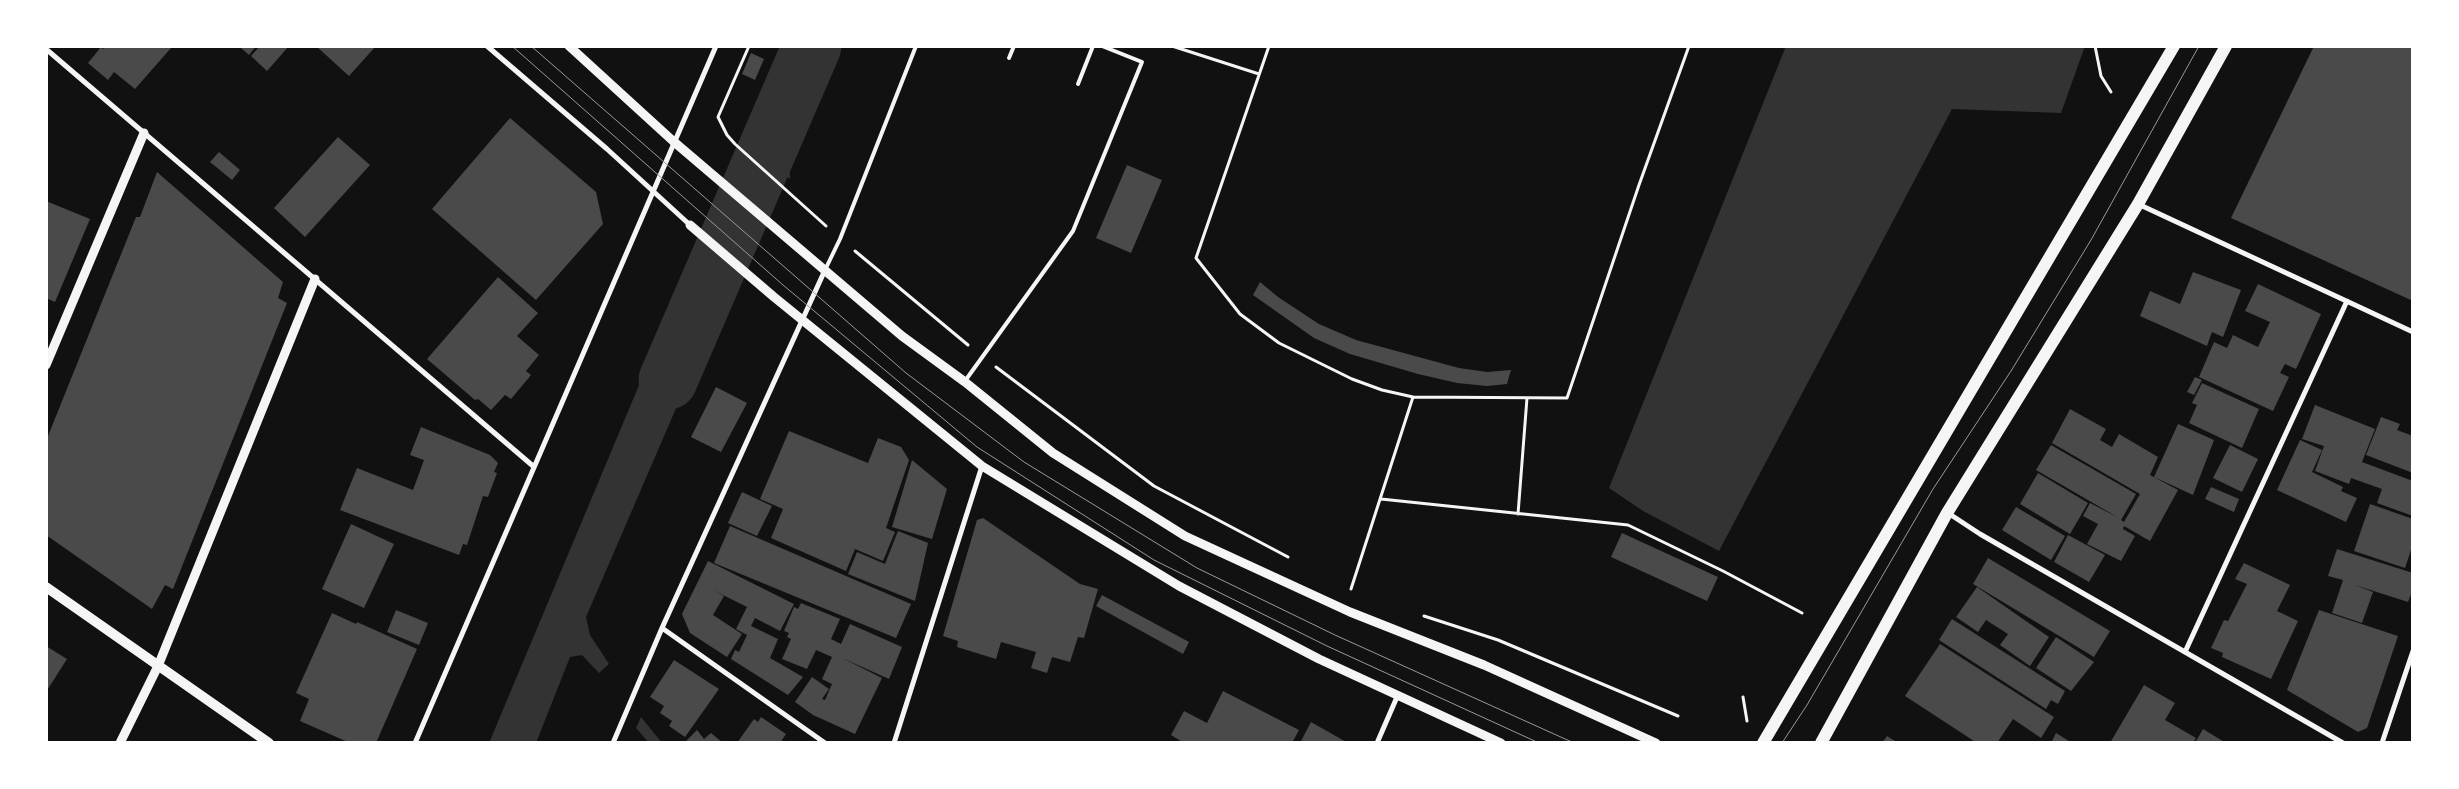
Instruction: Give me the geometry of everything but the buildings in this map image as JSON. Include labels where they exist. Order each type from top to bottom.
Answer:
[{"type":"main road","points":[[1762,743],[2174,46]]},
{"type":"main road","points":[[1821,743],[1947,513],[2138,204],[2226,46]]},
{"type":"main road","points":[[46,587],[269,743]]},
{"type":"street","points":[[487,46],[593,136],[690,225],[774,297],[982,466],[1179,586],[1319,660],[1501,743]]},
{"type":"street","points":[[569,46],[673,141],[902,336],[965,382],[1054,453],[1185,536],[1350,612],[1484,665],[1656,743]]},
{"type":"street","points":[[415,743],[673,141],[716,46]]},
{"type":"street","points":[[46,49],[533,466]]},
{"type":"street","points":[[46,364],[144,133]]},
{"type":"street","points":[[2138,204],[2413,332]]},
{"type":"street","points":[[613,743],[662,628],[825,270]]},
{"type":"street","points":[[120,743],[158,666],[315,279]]},
{"type":"street","points":[[2186,652],[2346,301]]},
{"type":"street","points":[[894,743],[982,466]]},
{"type":"street","points":[[1947,513],[1980,534],[2343,743]]},
{"type":"street","points":[[662,628],[825,743]]},
{"type":"street","points":[[2382,743],[2413,651]]},
{"type":"street","points":[[1377,743],[1397,697]]},
{"type":"lane","points":[[825,270],[840,239],[916,46]]},
{"type":"lane","points":[[1010,58],[1014,46]]},
{"type":"lane","points":[[1078,84],[1093,46]]},
{"type":"lane","points":[[965,382],[1073,231],[1142,62],[1102,46]]},
{"type":"path","points":[[749,46],[718,117],[726,135],[735,144],[840,239],[982,357],[1154,486],[1291,559]]},
{"type":"path","points":[[1172,46],[1259,74]]},
{"type":"path","points":[[1269,46],[1196,258],[1240,314],[1279,343],[1352,379],[1382,390],[1413,397],[1527,398],[1567,398],[1639,185],[1689,46]]},
{"type":"path","points":[[2095,46],[2101,76],[2111,92]]},
{"type":"path","points":[[1350,591],[1413,397]]},
{"type":"path","points":[[1518,514],[1527,398]]},
{"type":"path","points":[[1381,499],[1628,525],[1723,571],[1802,613]]},
{"type":"path","points":[[1342,586],[1358,594]]},
{"type":"path","points":[[1423,616],[1498,640],[1678,716]]},
{"type":"path","points":[[1743,697],[1747,721]]},
{"type":"shaded area","points":[[792,46],[834,46],[795,137],[789,157],[790,179],[742,139],[775,85]]},
{"type":"shaded area","points":[[1786,46],[2085,46],[2061,113],[1952,109],[1719,551],[1643,511],[1609,488]]},
{"type":"shaded area","points":[[681,285],[715,318],[586,617],[590,635],[609,664],[599,673],[582,655],[570,657],[536,743],[489,743]]},
{"type":"shaded area","points":[[641,717],[662,743],[649,743],[636,728]]},
{"type":"waterway","points":[[668,380],[812,46]]},
{"type":"tram line","points":[[512,46],[783,285],[977,447],[1154,560],[1327,646],[1539,743]]},
{"type":"tram line","points":[[531,46],[906,373],[1024,462],[1197,568],[1335,635],[1574,743]]},
{"type":"tram line","points":[[1782,743],[1807,705],[1933,489],[2011,371],[2091,240],[2199,46]]}]
